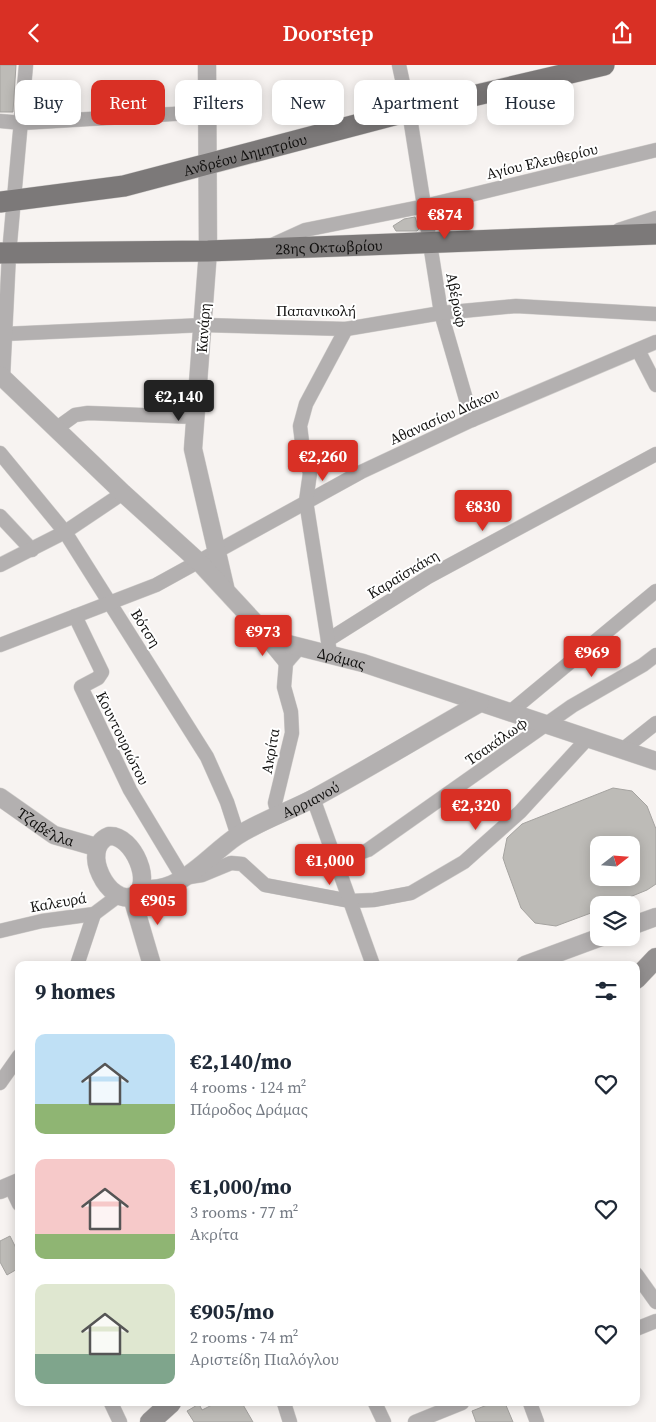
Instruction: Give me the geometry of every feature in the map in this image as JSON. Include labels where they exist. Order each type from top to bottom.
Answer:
[{"type":"main road","name":"Ανδρέου Δημητρίου","points":[[477,95],[604,65]]},
{"type":"main road","name":"Ανδρέου Δημητρίου","points":[[7,201],[124,186],[357,125]]},
{"type":"main road","name":"28ης Οκτωβρίου","points":[[5,254],[208,251],[656,234]]},
{"type":"main road","points":[[640,975],[656,958]]},
{"type":"main road","points":[[150,1422],[168,1406]]},
{"type":"street","points":[[25,80],[26,65]]},
{"type":"street","name":"Κανάρη","points":[[207,65],[207,80]]},
{"type":"street","name":"Αβέρωφ","points":[[399,65],[402,80]]},
{"type":"street","points":[[81,119],[175,114]]},
{"type":"street","points":[[0,121],[15,122]]},
{"type":"street","points":[[2,377],[7,201],[22,125]]},
{"type":"street","name":"Κανάρη","points":[[206,125],[208,251],[204,325],[193,449],[225,587]]},
{"type":"street","name":"Αβέρωφ","points":[[411,125],[441,313],[472,420]]},
{"type":"street","name":"Αγίου Ελευθερίου","points":[[263,249],[305,230],[425,206],[656,150]]},
{"type":"street","points":[[600,236],[656,218]]},
{"type":"street","name":"Παπανικολή","points":[[4,334],[204,325],[346,329],[441,313],[516,306],[656,314]]},
{"type":"street","points":[[329,648],[306,501],[310,473],[303,450],[300,426],[306,404],[346,329]]},
{"type":"street","name":"Αθανασίου Διάκου","points":[[199,562],[306,501],[392,457],[472,420],[656,342]]},
{"type":"street","points":[[638,350],[656,385]]},
{"type":"street","name":"Δράμας","points":[[2,377],[225,587],[254,621],[270,636],[299,648],[329,648],[363,663],[656,761]]},
{"type":"street","points":[[57,428],[75,415],[88,413],[195,417]]},
{"type":"street","name":"Βότση","points":[[0,453],[65,532],[207,757],[227,802],[238,836]]},
{"type":"street","name":"Καραϊσκάκη","points":[[329,648],[428,577],[656,454]]},
{"type":"street","points":[[0,565],[65,532],[123,493]]},
{"type":"street","points":[[0,516],[32,550]]},
{"type":"street","points":[[0,645],[156,585],[199,562]]},
{"type":"street","points":[[510,712],[656,591]]},
{"type":"street","name":"Κουντουριώτου","points":[[75,616],[102,673],[98,678],[81,687],[130,790],[183,878]]},
{"type":"street","points":[[270,636],[272,645],[286,663],[299,648]]},
{"type":"street","name":"Τσακάλωφ","points":[[336,861],[368,849],[572,706],[643,665],[656,655]]},
{"type":"street","name":"Ακρίτα","points":[[278,814],[275,803],[292,733],[291,712],[284,687],[286,663]]},
{"type":"street","name":"Αρριανού","points":[[130,894],[166,888],[183,878],[238,836],[278,814],[314,798],[480,703]]},
{"type":"street","points":[[622,750],[656,723]]},
{"type":"street","points":[[183,878],[202,875],[231,863],[242,864],[266,885],[350,901],[374,900],[411,893],[464,862],[520,812],[588,738]]},
{"type":"street","name":"Τζαβέλλα","points":[[0,797],[54,835],[96,847]]},
{"type":"street","points":[[314,798],[372,961]]},
{"type":"street","points":[[109,836],[120,837],[125,840],[141,870],[143,883],[130,894],[110,890],[95,859],[96,847],[99,842],[109,836]]},
{"type":"street","points":[[130,894],[151,961]]},
{"type":"street","name":"Καλευρά","points":[[0,931],[42,921],[94,913],[130,894]]},
{"type":"street","points":[[78,961],[94,913]]},
{"type":"street","points":[[640,923],[656,917]]},
{"type":"street","points":[[536,961],[590,941]]},
{"type":"street","points":[[0,1083],[15,1061]]},
{"type":"street","points":[[640,1280],[656,1302]]},
{"type":"street","points":[[640,1327],[656,1321]]},
{"type":"street","points":[[112,1406],[120,1422]]},
{"type":"street","points":[[285,1406],[290,1422]]},
{"type":"street","points":[[376,1406],[384,1422]]},
{"type":"street","points":[[415,1422],[455,1406]]},
{"type":"street","points":[[531,1406],[537,1422]]},
{"type":"building","points":[[0,65],[16,65],[13,112],[0,112]]},
{"type":"building","points":[[415,217],[419,229],[417,231],[396,231],[393,226],[404,219]]},
{"type":"building","points":[[613,788],[632,791],[647,806],[656,829],[656,884],[632,896],[590,896],[590,913],[556,926],[535,923],[521,908],[503,858],[507,838],[522,824]]},
{"type":"building","points":[[10,1236],[15,1246],[15,1270],[7,1275],[0,1262],[0,1241]]},
{"type":"building","points":[[196,1406],[200,1406],[202,1410],[210,1406],[244,1406],[253,1422],[194,1422],[187,1411]]},
{"type":"building","points":[[484,1406],[506,1406],[513,1422],[476,1422],[472,1411]]}]
